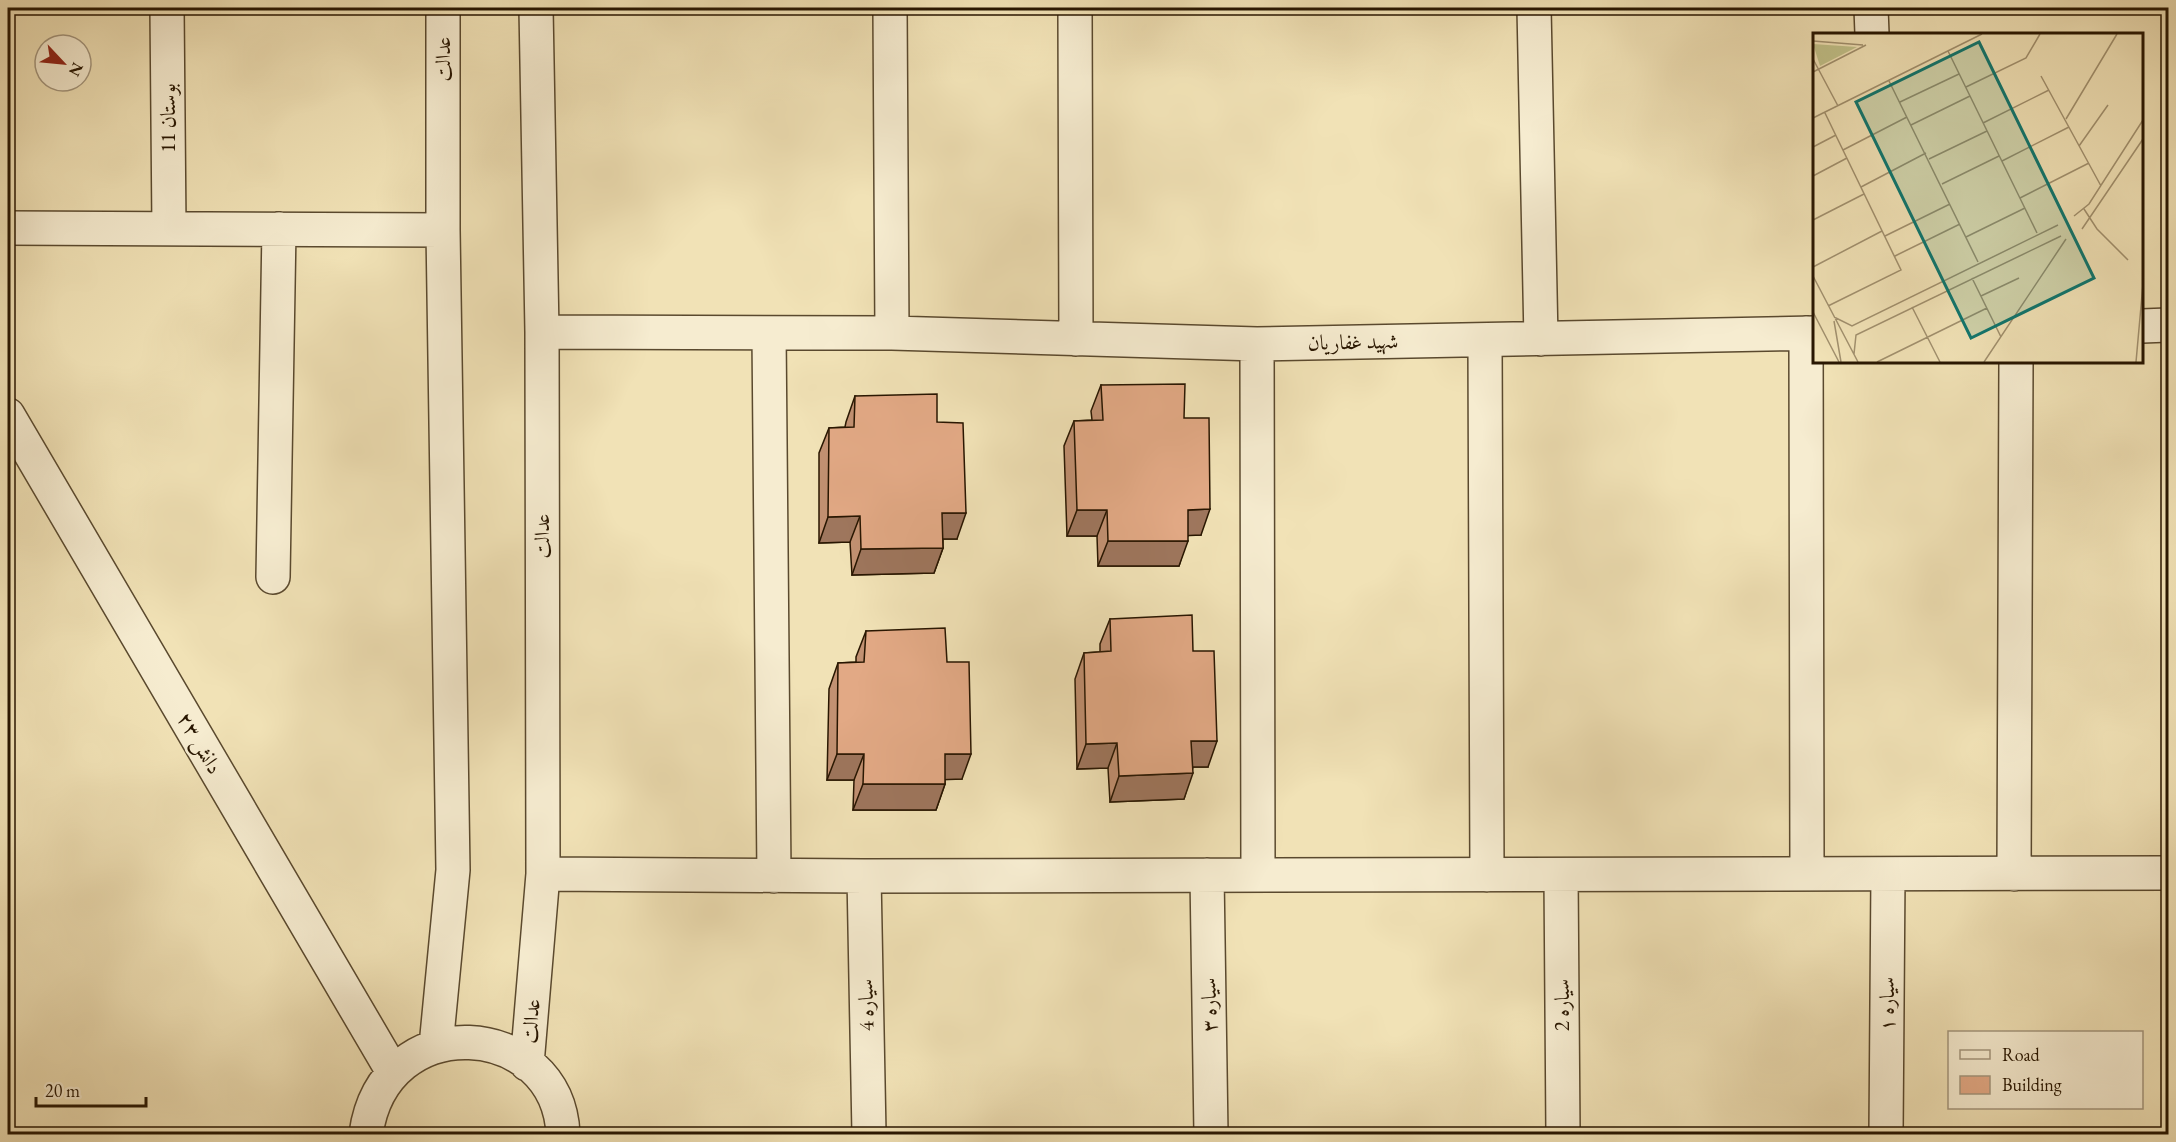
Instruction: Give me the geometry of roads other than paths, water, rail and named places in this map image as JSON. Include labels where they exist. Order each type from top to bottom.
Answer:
[{"type":"street","name":"بوستان 11","points":[[167,8],[169,229]]},
{"type":"street","name":"عدالت","points":[[436,1046],[453,870],[443,230],[443,8]]},
{"type":"street","name":"عدالت","points":[[527,1064],[543,874],[542,332],[536,8]]},
{"type":"street","points":[[890,8],[892,333]]},
{"type":"street","points":[[1075,8],[1076,339]]},
{"type":"street","points":[[1534,8],[1541,339]]},
{"type":"street","points":[[1871,8],[1872,33]]},
{"type":"street","points":[[8,228],[443,230]]},
{"type":"street","points":[[273,577],[279,229]]},
{"type":"street","points":[[2143,326],[2169,325]]},
{"type":"street","name":"شهید غفاریان","points":[[542,332],[892,333],[1257,344],[1810,333]]},
{"type":"street","points":[[769,333],[774,876]]},
{"type":"street","points":[[1807,874],[1810,333]]},
{"type":"street","points":[[1485,339],[1487,875]]},
{"type":"street","points":[[1257,344],[1258,875]]},
{"type":"street","points":[[2014,874],[2016,363]]},
{"type":"street","name":"دانش ۲۳","points":[[8,415],[393,1072]]},
{"type":"street","points":[[543,874],[864,876],[2169,873]]},
{"type":"street","name":"سیاره ۱","points":[[1886,1134],[1888,874]]},
{"type":"street","name":"سیاره ۳","points":[[1207,875],[1211,1134]]},
{"type":"street","name":"سیاره 2","points":[[1561,875],[1563,1134]]},
{"type":"street","name":"سیاره 4","points":[[864,876],[869,1134]]},
{"type":"street","points":[[366,1134],[369,1115],[378,1092],[393,1072],[413,1056],[436,1046],[460,1042],[484,1044],[507,1051],[527,1064],[544,1081],[556,1102],[563,1125],[563,1134]]}]
